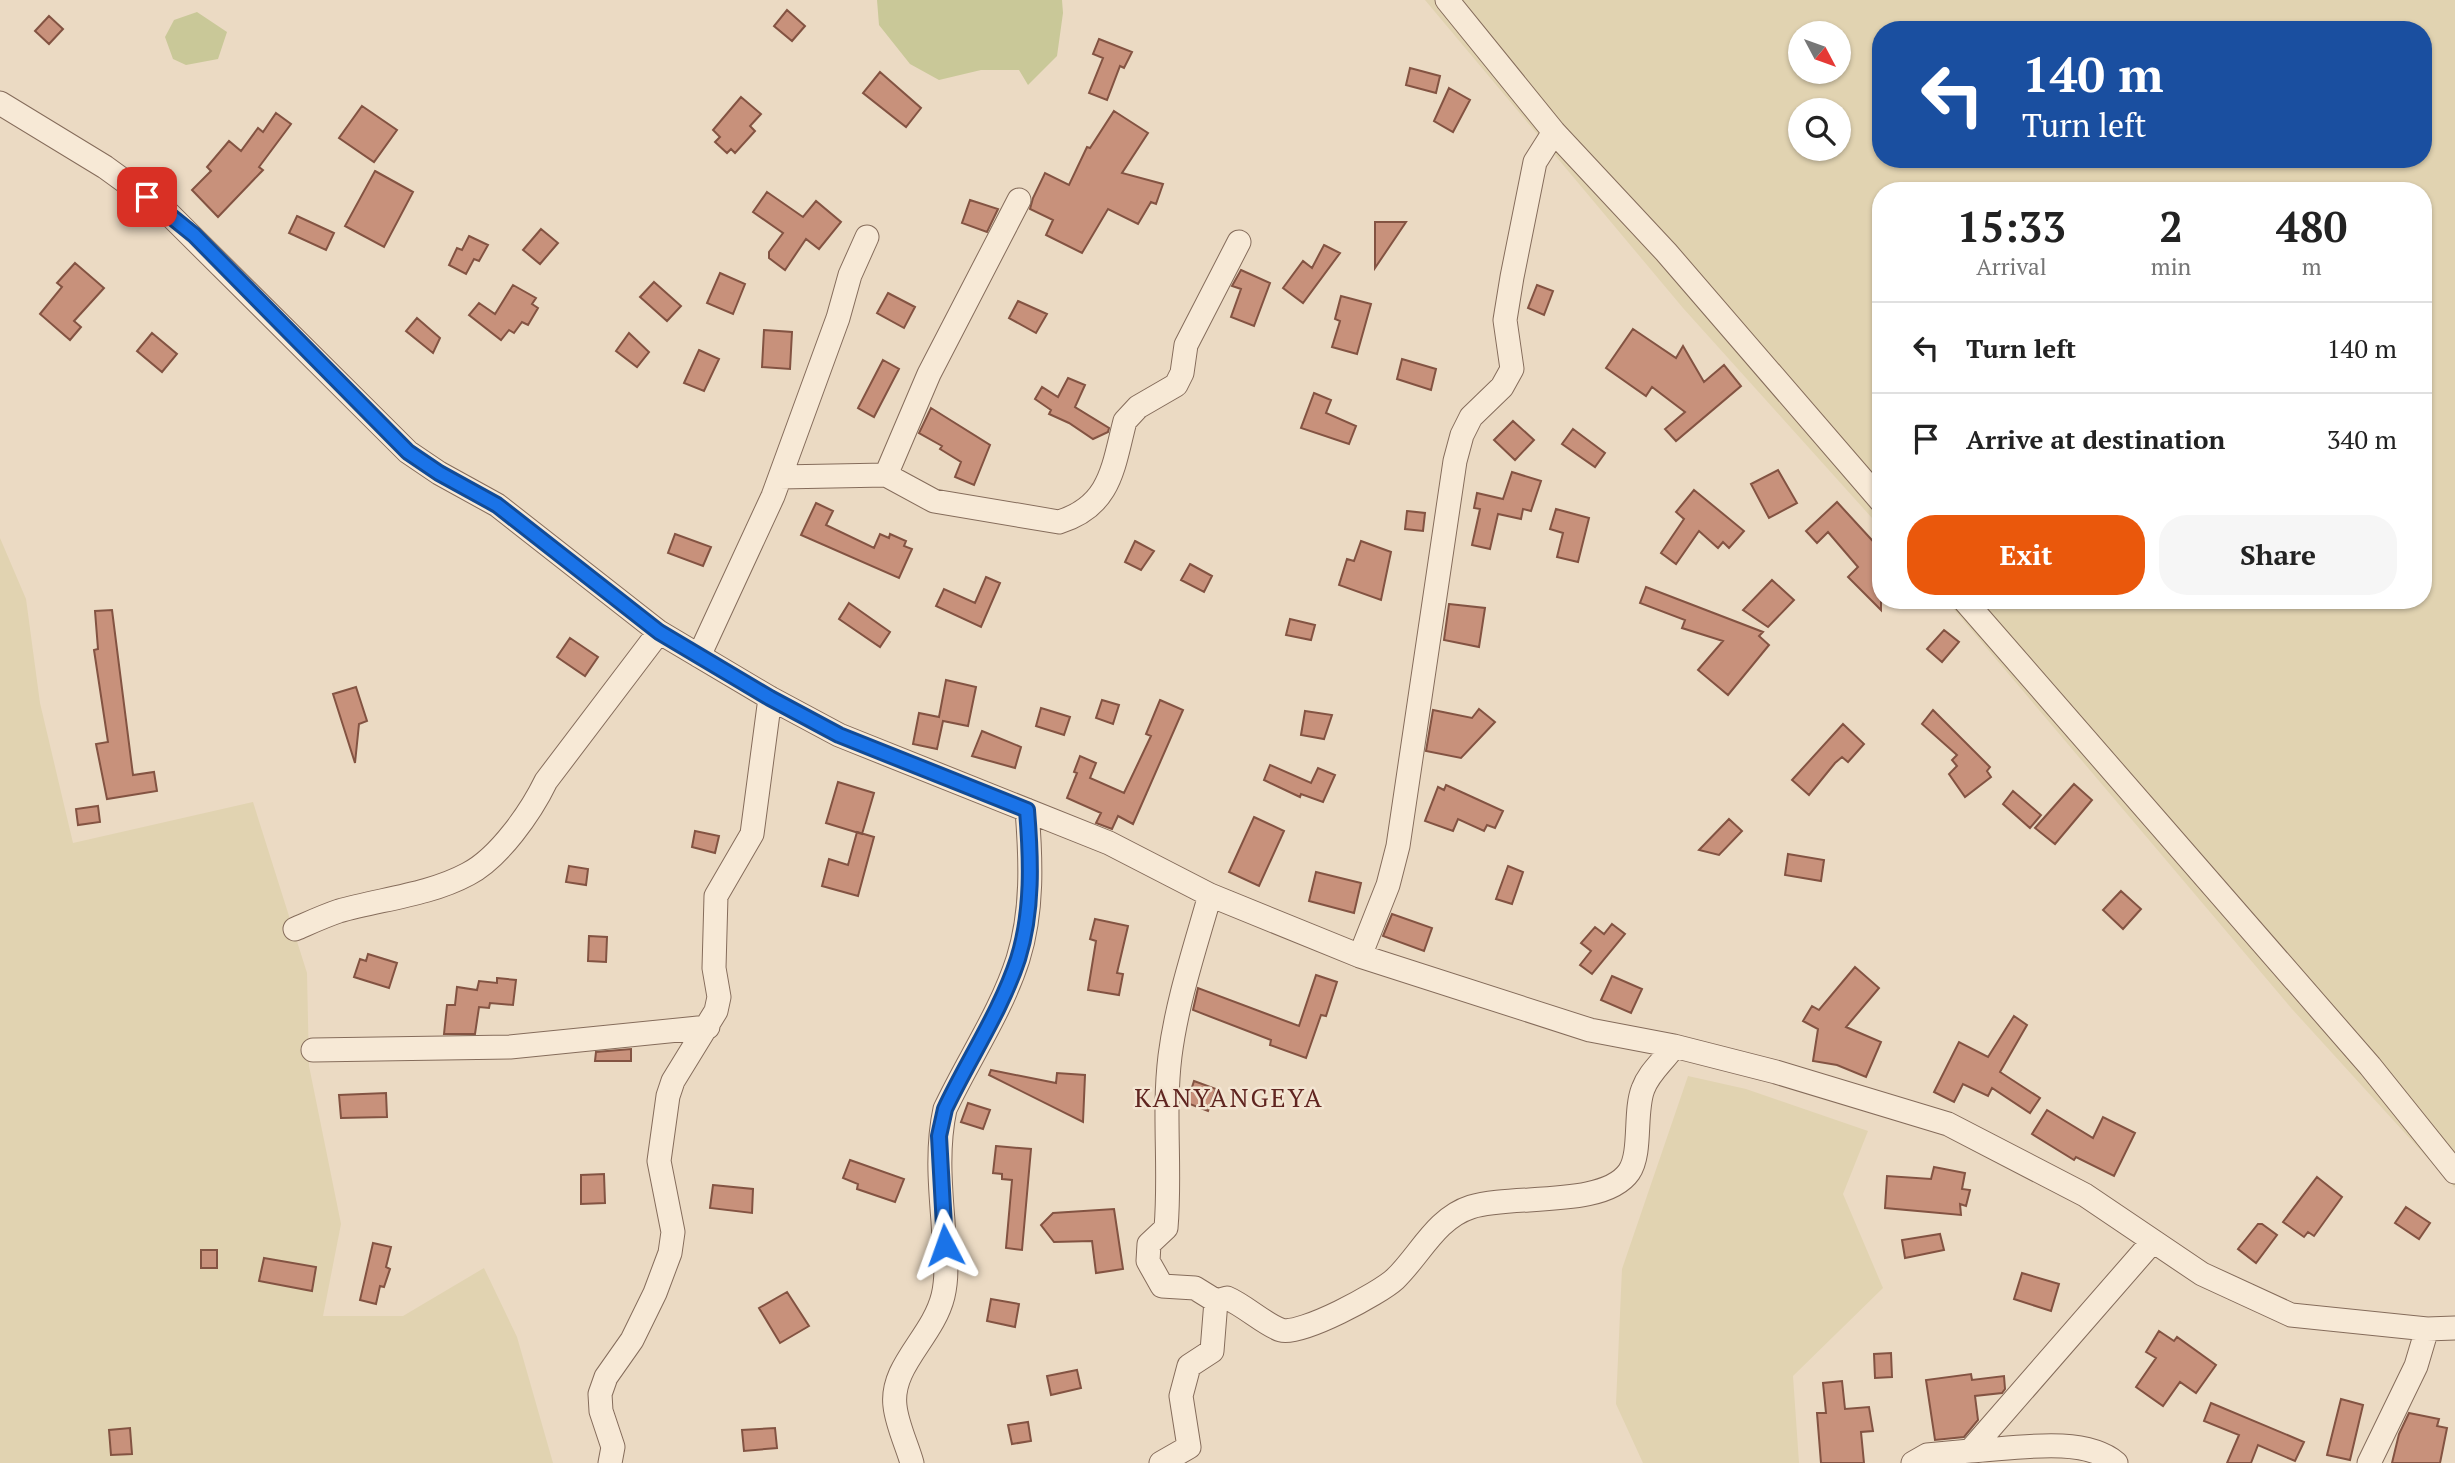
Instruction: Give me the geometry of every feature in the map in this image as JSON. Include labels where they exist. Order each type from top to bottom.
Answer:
[{"type":"street","points":[[1447,0],[1554,132],[1666,252],[1872,491]]},
{"type":"street","points":[[0,103],[105,167],[167,212],[408,452],[439,473],[497,505],[659,632],[770,698],[839,735],[1109,843],[1210,895],[1360,956],[1590,1030],[1674,1046],[1776,1072],[1948,1124],[2067,1185],[2202,1274],[2291,1315],[2427,1329],[2455,1328]]},
{"type":"street","points":[[1360,956],[1388,885],[1398,846],[1455,461],[1462,435],[1471,417],[1496,394],[1512,369],[1504,320],[1535,162],[1554,132]]},
{"type":"street","points":[[886,475],[929,374],[1019,201]]},
{"type":"street","points":[[699,656],[780,478],[838,318],[850,275],[867,237]]},
{"type":"street","points":[[780,478],[886,475],[934,501],[1059,522],[1074,517],[1104,492],[1125,421],[1130,413],[1180,380],[1186,345],[1239,242]]},
{"type":"street","points":[[1972,609],[2370,1066],[2455,1172]]},
{"type":"street","points":[[295,929],[337,912],[419,891],[469,874],[502,844],[534,806],[546,781],[659,632]]},
{"type":"street","points":[[610,1463],[613,1447],[601,1410],[600,1394],[606,1377],[632,1339],[649,1305],[670,1253],[673,1232],[659,1161],[668,1096],[673,1082],[708,1027],[719,997],[715,968],[716,896],[752,834],[770,698]]},
{"type":"street","points":[[912,1463],[895,1406],[896,1385],[905,1363],[936,1319],[944,1295],[947,1270],[939,1136],[945,1109],[1017,960],[1028,908],[1031,860],[1027,810]]},
{"type":"street","points":[[1210,895],[1179,1004],[1170,1056],[1166,1113],[1169,1162],[1166,1228],[1149,1244],[1148,1261],[1162,1286],[1195,1288],[1216,1301],[1227,1298],[1280,1330],[1297,1331],[1381,1290],[1396,1278],[1449,1219],[1469,1208],[1502,1201],[1603,1191],[1628,1173],[1633,1161],[1642,1090],[1653,1070],[1674,1046]]},
{"type":"street","points":[[313,1050],[510,1047],[708,1027]]},
{"type":"street","points":[[1970,1451],[2152,1241]]},
{"type":"street","points":[[1161,1463],[1188,1455],[1181,1396],[1189,1366],[1212,1351],[1216,1301]]},
{"type":"street","points":[[2369,1463],[2416,1366],[2427,1329]]},
{"type":"street","points":[[1913,1463],[1927,1455],[2040,1447],[2091,1448],[2116,1463]]},
{"type":"shaded area","points":[[877,0],[1062,0],[1063,13],[1057,56],[1028,85],[1019,70],[981,70],[939,80],[910,64],[879,25]]},
{"type":"shaded area","points":[[1425,0],[2455,0],[2455,1188],[2292,1009],[1954,609],[2432,609],[2432,182],[1872,182],[1872,518],[1683,308]]},
{"type":"shaded area","points":[[197,12],[227,32],[218,59],[186,65],[173,59],[165,37],[174,20]]},
{"type":"shaded area","points":[[0,538],[26,599],[40,703],[73,843],[253,802],[307,973],[309,1066],[341,1224],[323,1316],[403,1316],[484,1268],[517,1337],[553,1463],[0,1463]]},
{"type":"shaded area","points":[[1688,1076],[1746,1089],[1868,1131],[1843,1194],[1883,1288],[1793,1376],[1799,1463],[1643,1463],[1616,1404],[1622,1269]]},
{"type":"building","points":[[787,10],[805,26],[792,41],[774,26]]},
{"type":"building","points":[[49,16],[63,29],[49,44],[35,31]]},
{"type":"building","points":[[1099,39],[1132,52],[1124,68],[1120,66],[1107,100],[1089,93],[1103,58],[1093,54]]},
{"type":"building","points":[[1410,68],[1440,76],[1436,93],[1406,85]]},
{"type":"building","points":[[880,72],[921,108],[906,127],[863,93]]},
{"type":"building","points":[[1449,88],[1470,100],[1453,132],[1434,121]]},
{"type":"building","points":[[741,97],[761,114],[750,126],[755,131],[735,153],[731,149],[727,153],[715,142],[720,137],[713,130]]},
{"type":"building","points":[[362,106],[397,130],[374,162],[339,138]]},
{"type":"building","points":[[1114,111],[1148,133],[1122,173],[1163,184],[1156,204],[1151,202],[1138,224],[1108,209],[1082,253],[1046,235],[1053,220],[1030,209],[1045,173],[1069,185],[1087,147],[1090,148]]},
{"type":"building","points":[[276,113],[291,124],[259,167],[263,170],[218,217],[192,190],[211,171],[207,167],[229,141],[241,151],[258,128],[263,132]]},
{"type":"building","points":[[375,171],[413,192],[384,247],[345,226]]},
{"type":"building","points":[[767,192],[803,217],[816,201],[841,222],[819,249],[806,239],[785,270],[769,258],[769,252],[783,233],[753,212]]},
{"type":"building","points":[[970,200],[998,209],[987,232],[962,223]]},
{"type":"building","points":[[297,216],[334,233],[326,250],[289,233]]},
{"type":"building","points":[[1375,222],[1406,222],[1375,268]]},
{"type":"building","points":[[541,229],[558,243],[540,264],[523,250]]},
{"type":"building","points":[[469,236],[488,245],[479,261],[474,259],[466,274],[449,265],[457,248],[462,250]]},
{"type":"building","points":[[1324,245],[1340,253],[1303,303],[1283,288],[1303,261],[1312,268]]},
{"type":"building","points":[[75,263],[104,288],[74,321],[81,327],[70,340],[40,314],[62,287],[57,283]]},
{"type":"building","points":[[1241,270],[1270,283],[1254,326],[1231,317],[1241,289],[1232,286]]},
{"type":"building","points":[[720,273],[745,284],[733,314],[707,303]]},
{"type":"building","points":[[654,282],[681,306],[667,321],[640,297]]},
{"type":"building","points":[[513,285],[536,298],[532,304],[538,308],[528,325],[522,322],[514,333],[509,330],[501,340],[469,315],[479,303],[495,314]]},
{"type":"building","points":[[1537,285],[1553,291],[1544,315],[1528,308]]},
{"type":"building","points":[[888,293],[915,307],[904,328],[877,313]]},
{"type":"building","points":[[1341,296],[1371,304],[1357,354],[1332,347],[1340,321],[1335,319]]},
{"type":"building","points":[[1018,301],[1047,314],[1036,333],[1009,318]]},
{"type":"building","points":[[417,318],[440,338],[433,353],[406,331]]},
{"type":"building","points":[[1633,329],[1676,358],[1683,346],[1704,382],[1724,365],[1741,386],[1676,441],[1665,429],[1685,412],[1652,387],[1646,396],[1606,368]]},
{"type":"building","points":[[764,330],[792,332],[790,369],[762,367]]},
{"type":"building","points":[[152,333],[177,354],[162,372],[137,351]]},
{"type":"building","points":[[629,333],[649,352],[637,367],[616,351]]},
{"type":"building","points":[[699,350],[719,359],[704,391],[684,383]]},
{"type":"building","points":[[1402,359],[1436,369],[1431,390],[1397,379]]},
{"type":"building","points":[[883,360],[899,369],[874,417],[858,408]]},
{"type":"building","points":[[1068,378],[1085,385],[1075,407],[1109,428],[1108,432],[1093,439],[1049,414],[1051,410],[1035,399],[1042,387],[1058,397]]},
{"type":"building","points":[[1314,393],[1331,400],[1326,413],[1356,426],[1349,444],[1301,428]]},
{"type":"building","points":[[931,408],[990,445],[974,485],[955,477],[961,462],[940,449],[942,446],[919,433]]},
{"type":"building","points":[[1513,421],[1534,440],[1515,460],[1494,440]]},
{"type":"building","points":[[1573,429],[1605,453],[1595,467],[1562,444]]},
{"type":"building","points":[[1778,470],[1797,503],[1769,518],[1751,484]]},
{"type":"building","points":[[1512,472],[1541,481],[1531,511],[1523,509],[1521,519],[1498,514],[1490,549],[1472,545],[1480,509],[1474,508],[1477,493],[1503,499]]},
{"type":"building","points":[[1694,490],[1744,531],[1729,548],[1723,542],[1718,548],[1699,531],[1676,564],[1661,553],[1684,519],[1676,512]]},
{"type":"building","points":[[1837,502],[1872,540],[1872,601],[1848,577],[1858,567],[1828,532],[1817,543],[1806,531]]},
{"type":"building","points":[[816,503],[833,511],[826,525],[874,548],[880,534],[889,538],[890,534],[906,541],[904,546],[912,549],[899,578],[801,535]]},
{"type":"building","points":[[1556,509],[1589,518],[1578,562],[1557,557],[1563,533],[1550,529]]},
{"type":"building","points":[[1407,511],[1425,513],[1423,531],[1405,529]]},
{"type":"building","points":[[675,534],[711,547],[703,566],[668,553]]},
{"type":"building","points":[[1135,541],[1154,551],[1141,570],[1125,562]]},
{"type":"building","points":[[1361,541],[1391,552],[1381,600],[1339,585],[1347,559],[1354,561]]},
{"type":"building","points":[[1190,564],[1212,576],[1204,592],[1181,580]]},
{"type":"building","points":[[986,577],[1000,583],[981,627],[936,606],[944,589],[975,603]]},
{"type":"building","points":[[1772,580],[1794,600],[1768,627],[1743,610]]},
{"type":"building","points":[[1646,587],[1763,632],[1759,636],[1769,645],[1728,695],[1698,670],[1723,641],[1682,628],[1685,620],[1640,603]]},
{"type":"building","points":[[849,603],[890,632],[880,647],[839,619]]},
{"type":"building","points":[[1449,604],[1485,608],[1479,647],[1444,640]]},
{"type":"building","points":[[112,610],[133,775],[154,772],[157,791],[107,799],[96,744],[108,742],[94,650],[98,649],[95,611]]},
{"type":"building","points":[[1290,619],[1315,625],[1311,640],[1286,635]]},
{"type":"building","points":[[1944,630],[1959,642],[1942,662],[1927,649]]},
{"type":"building","points":[[570,638],[598,657],[585,676],[557,657]]},
{"type":"building","points":[[946,680],[976,687],[968,726],[943,721],[937,749],[913,744],[919,713],[939,717]]},
{"type":"building","points":[[356,687],[367,721],[359,724],[355,763],[333,694]]},
{"type":"building","points":[[1102,700],[1119,705],[1113,724],[1096,718]]},
{"type":"building","points":[[1160,700],[1183,710],[1133,824],[1118,816],[1112,829],[1096,823],[1101,813],[1067,798],[1077,773],[1074,772],[1080,756],[1096,763],[1090,778],[1124,793],[1151,736],[1146,734]]},
{"type":"building","points":[[1041,708],[1070,717],[1064,735],[1036,726]]},
{"type":"building","points":[[1479,709],[1495,722],[1461,758],[1426,751],[1433,710],[1472,718]]},
{"type":"building","points":[[1933,710],[1990,767],[1987,771],[1991,777],[1965,797],[1949,774],[1957,766],[1952,760],[1957,755],[1922,724]]},
{"type":"building","points":[[1305,711],[1332,715],[1324,739],[1301,735]]},
{"type":"building","points":[[1843,724],[1864,744],[1848,762],[1842,757],[1835,763],[1809,795],[1792,780]]},
{"type":"building","points":[[982,731],[1021,747],[1015,768],[972,756]]},
{"type":"building","points":[[1270,765],[1311,783],[1318,768],[1335,775],[1323,802],[1301,794],[1300,797],[1264,780]]},
{"type":"building","points":[[838,782],[874,793],[862,834],[826,823]]},
{"type":"building","points":[[2074,784],[2092,800],[2055,844],[2035,828]]},
{"type":"building","points":[[1446,785],[1503,811],[1495,828],[1487,825],[1484,831],[1458,819],[1453,831],[1425,821],[1438,787],[1444,790]]},
{"type":"building","points":[[2013,791],[2041,815],[2030,828],[2003,804]]},
{"type":"building","points":[[98,806],[100,822],[78,825],[76,809]]},
{"type":"building","points":[[1254,817],[1284,831],[1259,886],[1229,872]]},
{"type":"building","points":[[1729,819],[1742,831],[1719,855],[1699,850]]},
{"type":"building","points":[[695,831],[719,836],[715,853],[692,847]]},
{"type":"building","points":[[857,832],[874,837],[858,896],[822,886],[829,859],[848,865]]},
{"type":"building","points":[[1788,854],[1824,860],[1821,881],[1785,875]]},
{"type":"building","points":[[569,866],[588,869],[586,885],[566,882]]},
{"type":"building","points":[[1508,866],[1523,872],[1512,904],[1496,899]]},
{"type":"building","points":[[1316,872],[1361,883],[1354,913],[1309,901]]},
{"type":"building","points":[[2121,891],[2141,909],[2123,929],[2103,910]]},
{"type":"building","points":[[1392,914],[1432,928],[1424,951],[1383,936]]},
{"type":"building","points":[[1095,919],[1128,926],[1117,973],[1123,974],[1119,995],[1088,990],[1096,941],[1090,939]]},
{"type":"building","points":[[1612,924],[1625,934],[1592,974],[1580,965],[1591,951],[1581,943],[1595,927],[1604,934]]},
{"type":"building","points":[[589,936],[607,937],[606,962],[588,961]]},
{"type":"building","points":[[368,954],[397,963],[389,988],[354,977],[360,959],[366,961]]},
{"type":"building","points":[[1855,967],[1879,988],[1846,1027],[1881,1042],[1866,1077],[1837,1065],[1813,1061],[1818,1029],[1803,1021],[1812,1006],[1819,1010]]},
{"type":"building","points":[[1316,975],[1337,982],[1326,1016],[1321,1015],[1306,1058],[1270,1045],[1271,1040],[1193,1010],[1198,988],[1299,1026]]},
{"type":"building","points":[[1612,976],[1642,989],[1631,1013],[1601,1000]]},
{"type":"building","points":[[497,978],[516,980],[513,1005],[490,1003],[489,1008],[479,1007],[475,1034],[444,1034],[447,1005],[455,1005],[457,987],[477,990],[479,981],[497,983]]},
{"type":"building","points":[[2014,1016],[2027,1025],[2000,1072],[2040,1098],[2030,1113],[1992,1088],[1988,1096],[1963,1084],[1954,1102],[1934,1092],[1959,1042],[1988,1057]]},
{"type":"building","points":[[631,1049],[631,1061],[595,1061],[596,1052]]},
{"type":"building","points":[[991,1070],[1056,1083],[1057,1073],[1085,1075],[1083,1122],[989,1075]]},
{"type":"building","points":[[1194,1081],[1216,1089],[1208,1111],[1187,1103]]},
{"type":"building","points":[[386,1093],[387,1117],[341,1118],[339,1095]]},
{"type":"building","points":[[968,1103],[990,1110],[983,1129],[961,1122]]},
{"type":"building","points":[[2047,1110],[2093,1138],[2103,1117],[2135,1133],[2114,1176],[2076,1157],[2074,1160],[2032,1134]]},
{"type":"building","points":[[996,1146],[1031,1149],[1022,1250],[1006,1248],[1012,1180],[1002,1179],[1002,1174],[993,1173]]},
{"type":"building","points":[[850,1160],[904,1179],[895,1202],[857,1189],[858,1184],[843,1178]]},
{"type":"building","points":[[1934,1167],[1965,1173],[1962,1189],[1970,1190],[1966,1206],[1960,1204],[1961,1215],[1885,1208],[1887,1176],[1931,1179]]},
{"type":"building","points":[[604,1174],[605,1203],[581,1204],[581,1175]]},
{"type":"building","points":[[2317,1177],[2342,1197],[2314,1236],[2308,1232],[2304,1237],[2283,1222]]},
{"type":"building","points":[[713,1185],[753,1189],[752,1213],[710,1208]]},
{"type":"building","points":[[2406,1207],[2430,1223],[2419,1239],[2395,1223]]},
{"type":"building","points":[[1114,1209],[1123,1269],[1096,1273],[1092,1241],[1054,1242],[1041,1225],[1053,1213]]},
{"type":"building","points":[[2258,1224],[2277,1235],[2256,1263],[2238,1249]]},
{"type":"building","points":[[1940,1234],[1944,1250],[1905,1258],[1902,1240]]},
{"type":"building","points":[[373,1243],[391,1247],[386,1267],[390,1269],[384,1287],[380,1286],[376,1304],[360,1300]]},
{"type":"building","points":[[201,1250],[217,1250],[217,1268],[201,1268]]},
{"type":"building","points":[[264,1258],[316,1267],[312,1291],[259,1281]]},
{"type":"building","points":[[2022,1273],[2059,1284],[2051,1311],[2014,1299]]},
{"type":"building","points":[[787,1292],[809,1326],[780,1343],[759,1308]]},
{"type":"building","points":[[991,1299],[1019,1304],[1015,1327],[987,1321]]},
{"type":"building","points":[[2159,1331],[2174,1341],[2177,1337],[2216,1365],[2196,1393],[2180,1382],[2163,1406],[2136,1387],[2156,1358],[2146,1352]]},
{"type":"building","points":[[1891,1353],[1892,1377],[1875,1378],[1874,1354]]},
{"type":"building","points":[[1077,1370],[1081,1388],[1051,1395],[1047,1376]]},
{"type":"building","points":[[1971,1374],[1972,1380],[2004,1376],[2005,1389],[2002,1393],[1975,1396],[1978,1420],[1964,1437],[1935,1440],[1926,1380]]},
{"type":"building","points":[[1842,1381],[1845,1409],[1869,1407],[1873,1431],[1861,1432],[1864,1463],[1821,1463],[1817,1413],[1826,1413],[1823,1383]]},
{"type":"building","points":[[2341,1399],[2363,1405],[2350,1460],[2327,1455]]},
{"type":"building","points":[[2211,1403],[2304,1442],[2295,1461],[2258,1445],[2251,1463],[2227,1463],[2239,1435],[2204,1421]]},
{"type":"building","points":[[2409,1413],[2439,1419],[2437,1426],[2447,1428],[2440,1463],[2392,1463],[2399,1434]]},
{"type":"building","points":[[1028,1422],[1031,1441],[1012,1444],[1008,1425]]},
{"type":"building","points":[[130,1428],[132,1454],[111,1455],[109,1430]]},
{"type":"building","points":[[775,1428],[777,1448],[744,1451],[742,1430]]},
{"type":"district","name":"KANYANGEYA","points":[[1229,1097]]},
{"type":"route","points":[[147,197],[194,235],[408,452],[439,473],[497,505],[659,632],[770,698],[839,735],[1027,810],[1031,860],[1027,920],[1017,960],[945,1109],[939,1136],[945,1245]]}]
